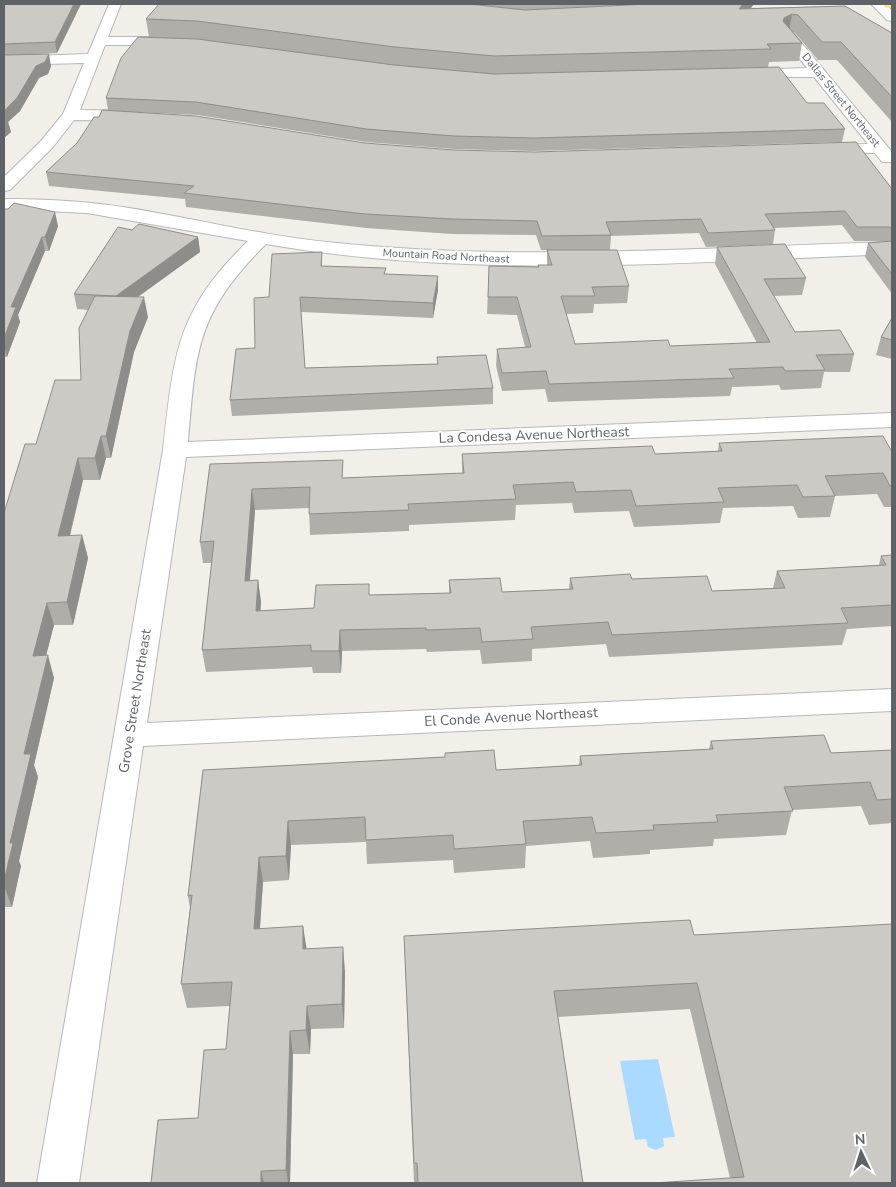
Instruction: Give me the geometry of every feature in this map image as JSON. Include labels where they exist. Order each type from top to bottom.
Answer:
[{"type":"street","points":[[4,186],[47,144],[70,115],[115,4]]},
{"type":"street","points":[[877,4],[892,16]]},
{"type":"street","name":"Dallas Street Northeast","points":[[789,37],[892,162]]},
{"type":"street","points":[[100,41],[185,42]]},
{"type":"street","points":[[4,61],[93,58]]},
{"type":"street","points":[[728,74],[819,72]]},
{"type":"street","points":[[70,115],[150,117]]},
{"type":"street","points":[[812,150],[880,148]]},
{"type":"street","name":"Mountain Road Northeast","points":[[4,204],[57,203],[87,206],[260,240],[396,254],[506,259],[669,256],[892,248]]},
{"type":"street","name":"Grove Street Northeast","points":[[58,1183],[175,450],[186,357],[197,323],[215,291],[239,260],[260,240]]},
{"type":"street","name":"La Condesa Avenue Northeast","points":[[175,450],[892,420]]},
{"type":"street","name":"El Conde Avenue Northeast","points":[[130,735],[892,700]]},
{"type":"water","points":[[658,1059],[675,1137],[663,1138],[664,1146],[656,1150],[648,1147],[646,1139],[635,1140],[620,1061]]},
{"type":"building","points":[[4,4],[74,4],[55,42],[4,44]]},
{"type":"building","points":[[159,4],[469,4],[525,10],[649,4],[743,4],[739,9],[845,6],[892,33],[892,97],[841,42],[822,42],[798,15],[792,14],[784,18],[783,21],[802,43],[767,44],[771,49],[494,56],[395,47],[197,21],[146,19]]},
{"type":"building","points":[[138,37],[197,39],[394,65],[494,74],[779,67],[807,103],[824,103],[845,129],[534,138],[454,136],[366,129],[196,102],[106,98],[121,58]]},
{"type":"building","points":[[49,54],[45,62],[36,66],[17,98],[4,111],[4,55]]},
{"type":"building","points":[[102,110],[196,116],[365,143],[454,150],[534,152],[856,142],[892,189],[892,227],[857,227],[845,211],[765,214],[775,230],[708,233],[701,219],[606,222],[611,235],[542,236],[537,221],[365,214],[184,193],[194,186],[46,172],[77,143],[94,117],[99,117]]},
{"type":"building","points":[[14,203],[55,212],[11,307],[16,307],[4,338],[4,209],[8,209]]},
{"type":"building","points":[[139,224],[198,237],[116,296],[74,294],[118,227],[132,230]]},
{"type":"building","points":[[892,241],[892,274],[868,243]]},
{"type":"building","points":[[785,244],[806,278],[764,279],[795,332],[840,330],[854,354],[816,355],[825,370],[785,371],[783,367],[729,369],[734,378],[549,384],[546,371],[502,373],[497,349],[531,347],[517,297],[488,297],[489,266],[539,267],[538,265],[552,265],[547,250],[617,250],[629,286],[592,287],[595,296],[561,296],[575,344],[668,340],[670,346],[770,342],[717,247]]},
{"type":"building","points":[[322,252],[321,266],[386,268],[384,274],[438,276],[433,303],[300,297],[305,368],[438,364],[437,357],[486,355],[493,388],[230,400],[236,349],[255,348],[254,298],[269,297],[272,254]]},
{"type":"building","points":[[95,296],[144,297],[130,331],[106,436],[101,436],[95,458],[78,458],[58,536],[82,535],[67,602],[47,603],[33,656],[48,655],[24,754],[31,754],[10,843],[13,843],[4,881],[4,513],[25,444],[36,444],[55,380],[81,380],[79,328]]},
{"type":"building","points":[[892,318],[892,340],[881,337]]},
{"type":"building","points":[[883,436],[892,452],[892,486],[890,486],[883,473],[825,476],[835,496],[803,497],[797,485],[718,488],[724,502],[636,506],[631,490],[576,492],[573,482],[513,485],[516,499],[408,504],[409,510],[309,514],[310,487],[252,489],[245,581],[258,580],[256,611],[314,608],[316,585],[369,584],[369,595],[451,593],[449,580],[500,578],[502,592],[573,589],[570,578],[630,574],[632,579],[707,576],[712,591],[785,588],[777,571],[886,565],[881,556],[892,555],[892,605],[841,608],[848,623],[612,635],[608,622],[531,627],[533,639],[482,642],[480,628],[340,630],[339,651],[311,651],[311,645],[202,650],[214,541],[200,542],[210,464],[343,460],[342,478],[464,473],[462,454],[652,446],[655,454],[722,451],[719,443]]},
{"type":"building","points":[[824,735],[831,753],[892,750],[892,799],[877,800],[870,782],[784,787],[793,811],[716,815],[718,822],[653,825],[654,830],[596,833],[592,817],[523,821],[526,844],[454,849],[453,835],[366,840],[365,817],[288,821],[286,856],[259,857],[254,929],[303,926],[303,949],[343,947],[342,1004],[307,1006],[306,1030],[290,1031],[286,1170],[261,1171],[261,1183],[151,1183],[158,1120],[198,1118],[204,1050],[226,1049],[232,982],[181,984],[192,895],[188,896],[203,770],[445,757],[445,753],[494,750],[496,770],[582,765],[580,756],[713,749],[711,741]]},
{"type":"building","points":[[690,920],[694,935],[892,924],[892,1183],[654,1183],[744,1177],[697,983],[554,991],[583,1183],[418,1183],[417,1163],[414,1163],[404,936]]}]
